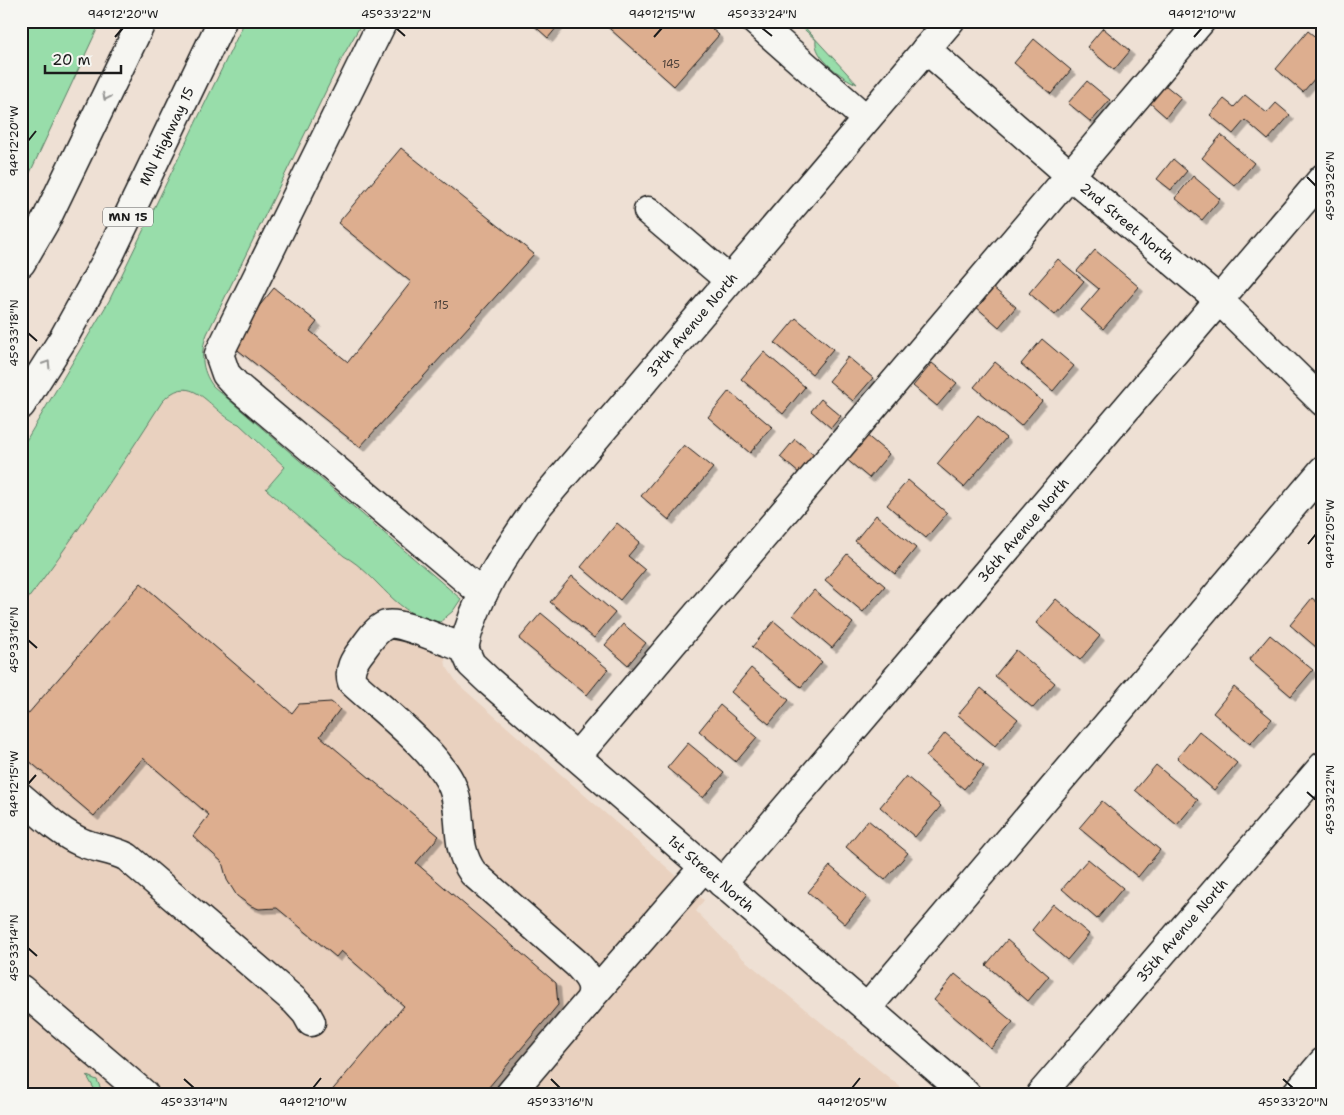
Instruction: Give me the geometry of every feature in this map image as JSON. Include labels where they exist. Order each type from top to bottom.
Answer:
[{"type":"main road","points":[[21,263],[46,220],[142,21]]},
{"type":"main road","name":"MN Highway 15","points":[[21,405],[63,339],[110,254],[222,21]]},
{"type":"main road","points":[[383,21],[219,354],[226,374],[236,386],[483,594]]},
{"type":"main road","points":[[755,21],[866,119]]},
{"type":"main road","name":"37th Avenue North","points":[[464,648],[469,622],[483,594],[537,506],[950,21]]},
{"type":"main road","points":[[577,756],[1201,21]]},
{"type":"main road","name":"2nd Street North","points":[[926,48],[1070,175],[1218,299],[1323,402]]},
{"type":"main road","name":"36th Avenue North","points":[[510,1094],[592,996],[713,875],[1323,178]]},
{"type":"main road","points":[[648,211],[729,280]]},
{"type":"main road","points":[[867,1008],[1323,470]]},
{"type":"main road","points":[[464,648],[401,626],[387,625],[378,630],[360,653],[350,675],[352,682],[432,758],[449,779],[456,800],[463,857],[473,873],[578,964],[591,982],[592,996]]},
{"type":"main road","name":"1st Street North","points":[[464,648],[470,664],[966,1094]]},
{"type":"main road","name":"35th Avenue North","points":[[1041,1094],[1323,766]]},
{"type":"main road","points":[[21,797],[59,828],[81,842],[119,852],[127,857],[295,1001],[311,1022]]},
{"type":"main road","points":[[21,989],[132,1090]]},
{"type":"main road","points":[[1296,1094],[1323,1062]]},
{"type":"shaded area","points":[[161,360],[230,421],[239,424],[252,435],[256,442],[285,467],[266,489],[344,556],[356,562],[400,605],[415,615],[429,621],[440,622],[446,666],[458,684],[704,900],[696,911],[741,957],[909,1094],[21,1094],[21,573]]},
{"type":"green space","points":[[21,21],[101,21],[21,192]]},
{"type":"green space","points":[[245,21],[363,21],[343,56],[207,334],[203,347],[203,361],[206,374],[213,386],[461,599],[453,611],[440,622],[425,619],[400,605],[367,573],[344,556],[266,489],[285,467],[239,424],[229,419],[202,396],[193,391],[183,389],[173,392],[162,402],[111,481],[21,608],[21,449],[109,301]]},
{"type":"green space","points":[[795,21],[799,21],[857,84],[837,72],[824,60],[816,47],[816,40]]},
{"type":"green space","points":[[87,1076],[97,1080],[103,1094],[97,1094]]},
{"type":"building","points":[[529,21],[562,21],[548,38]]},
{"type":"building","points":[[601,21],[703,21],[719,35],[674,86]]},
{"type":"building","points":[[1103,28],[1130,51],[1114,70],[1087,47]]},
{"type":"building","points":[[1308,31],[1323,43],[1323,69],[1303,92],[1276,69]]},
{"type":"building","points":[[1034,39],[1071,70],[1051,94],[1014,63]]},
{"type":"building","points":[[1087,81],[1110,100],[1091,122],[1068,103]]},
{"type":"building","points":[[1165,85],[1181,98],[1166,117],[1150,103]]},
{"type":"building","points":[[1245,95],[1267,113],[1276,103],[1290,115],[1268,140],[1245,120],[1233,134],[1210,115],[1224,99],[1234,107]]},
{"type":"building","points":[[1221,135],[1254,163],[1235,186],[1202,158]]},
{"type":"building","points":[[401,148],[534,254],[360,447],[229,343],[274,288],[317,322],[310,331],[348,362],[411,282],[338,223]]},
{"type":"building","points":[[1173,159],[1187,171],[1171,190],[1157,179]]},
{"type":"building","points":[[1193,176],[1220,199],[1202,220],[1175,198]]},
{"type":"building","points":[[1095,250],[1139,287],[1103,329],[1081,310],[1099,289],[1077,271]]},
{"type":"building","points":[[1058,259],[1084,281],[1055,315],[1029,293]]},
{"type":"building","points":[[992,287],[1016,307],[999,327],[975,306]]},
{"type":"building","points":[[796,318],[833,349],[812,374],[775,343]]},
{"type":"building","points":[[1042,339],[1074,366],[1053,391],[1021,364]]},
{"type":"building","points":[[764,352],[805,387],[783,414],[741,379]]},
{"type":"building","points":[[848,357],[873,378],[853,401],[829,381]]},
{"type":"building","points":[[995,362],[1042,401],[1021,426],[974,387]]},
{"type":"building","points":[[932,363],[957,383],[937,406],[913,386]]},
{"type":"building","points":[[729,391],[772,427],[750,453],[708,417]]},
{"type":"building","points":[[821,399],[841,416],[831,428],[811,411]]},
{"type":"building","points":[[978,415],[1006,438],[964,487],[937,464]]},
{"type":"building","points":[[865,434],[889,454],[869,478],[845,458]]},
{"type":"building","points":[[795,439],[815,456],[800,474],[780,457]]},
{"type":"building","points":[[684,445],[713,468],[669,520],[641,496]]},
{"type":"building","points":[[908,480],[947,513],[926,538],[887,505]]},
{"type":"building","points":[[876,515],[916,548],[895,574],[855,541]]},
{"type":"building","points":[[617,523],[640,542],[628,556],[645,570],[620,600],[581,567]]},
{"type":"building","points":[[847,554],[885,586],[863,612],[825,580]]},
{"type":"building","points":[[572,576],[615,613],[594,638],[550,602]]},
{"type":"building","points":[[141,583],[292,713],[299,704],[331,702],[340,709],[320,736],[439,836],[416,863],[556,983],[558,1005],[483,1094],[329,1094],[404,1006],[341,951],[336,957],[277,908],[259,909],[237,896],[227,880],[222,862],[193,836],[209,815],[143,758],[94,816],[21,754],[21,722]]},
{"type":"building","points":[[814,590],[853,623],[832,648],[793,615]]},
{"type":"building","points":[[1312,598],[1323,607],[1323,653],[1290,625]]},
{"type":"building","points":[[1056,599],[1100,636],[1080,660],[1036,623]]},
{"type":"building","points":[[541,613],[608,669],[587,695],[519,639]]},
{"type":"building","points":[[774,621],[822,662],[801,687],[752,647]]},
{"type":"building","points":[[623,624],[646,643],[628,665],[605,645]]},
{"type":"building","points":[[1270,635],[1313,670],[1291,696],[1249,660]]},
{"type":"building","points":[[1016,650],[1055,683],[1033,708],[995,676]]},
{"type":"building","points":[[751,668],[789,700],[769,724],[731,692]]},
{"type":"building","points":[[1234,687],[1272,719],[1250,744],[1213,713]]},
{"type":"building","points":[[981,688],[1018,719],[995,746],[958,715]]},
{"type":"building","points":[[720,705],[757,737],[736,762],[699,731]]},
{"type":"building","points":[[1199,731],[1237,763],[1214,790],[1177,758]]},
{"type":"building","points":[[945,733],[984,766],[964,789],[926,757]]},
{"type":"building","points":[[688,743],[724,773],[703,798],[667,768]]},
{"type":"building","points":[[1156,765],[1198,800],[1177,825],[1135,790]]},
{"type":"building","points":[[906,776],[941,806],[915,837],[880,807]]},
{"type":"building","points":[[1102,801],[1160,850],[1138,877],[1079,828]]},
{"type":"building","points":[[868,820],[908,853],[885,880],[846,847]]},
{"type":"building","points":[[1088,859],[1123,888],[1097,919],[1062,889]]},
{"type":"building","points":[[830,866],[867,897],[845,924],[808,892]]},
{"type":"building","points":[[1053,904],[1089,934],[1067,960],[1032,930]]},
{"type":"building","points":[[1007,940],[1049,976],[1028,1001],[986,965]]},
{"type":"building","points":[[955,974],[1013,1022],[991,1048],[934,1000]]}]
